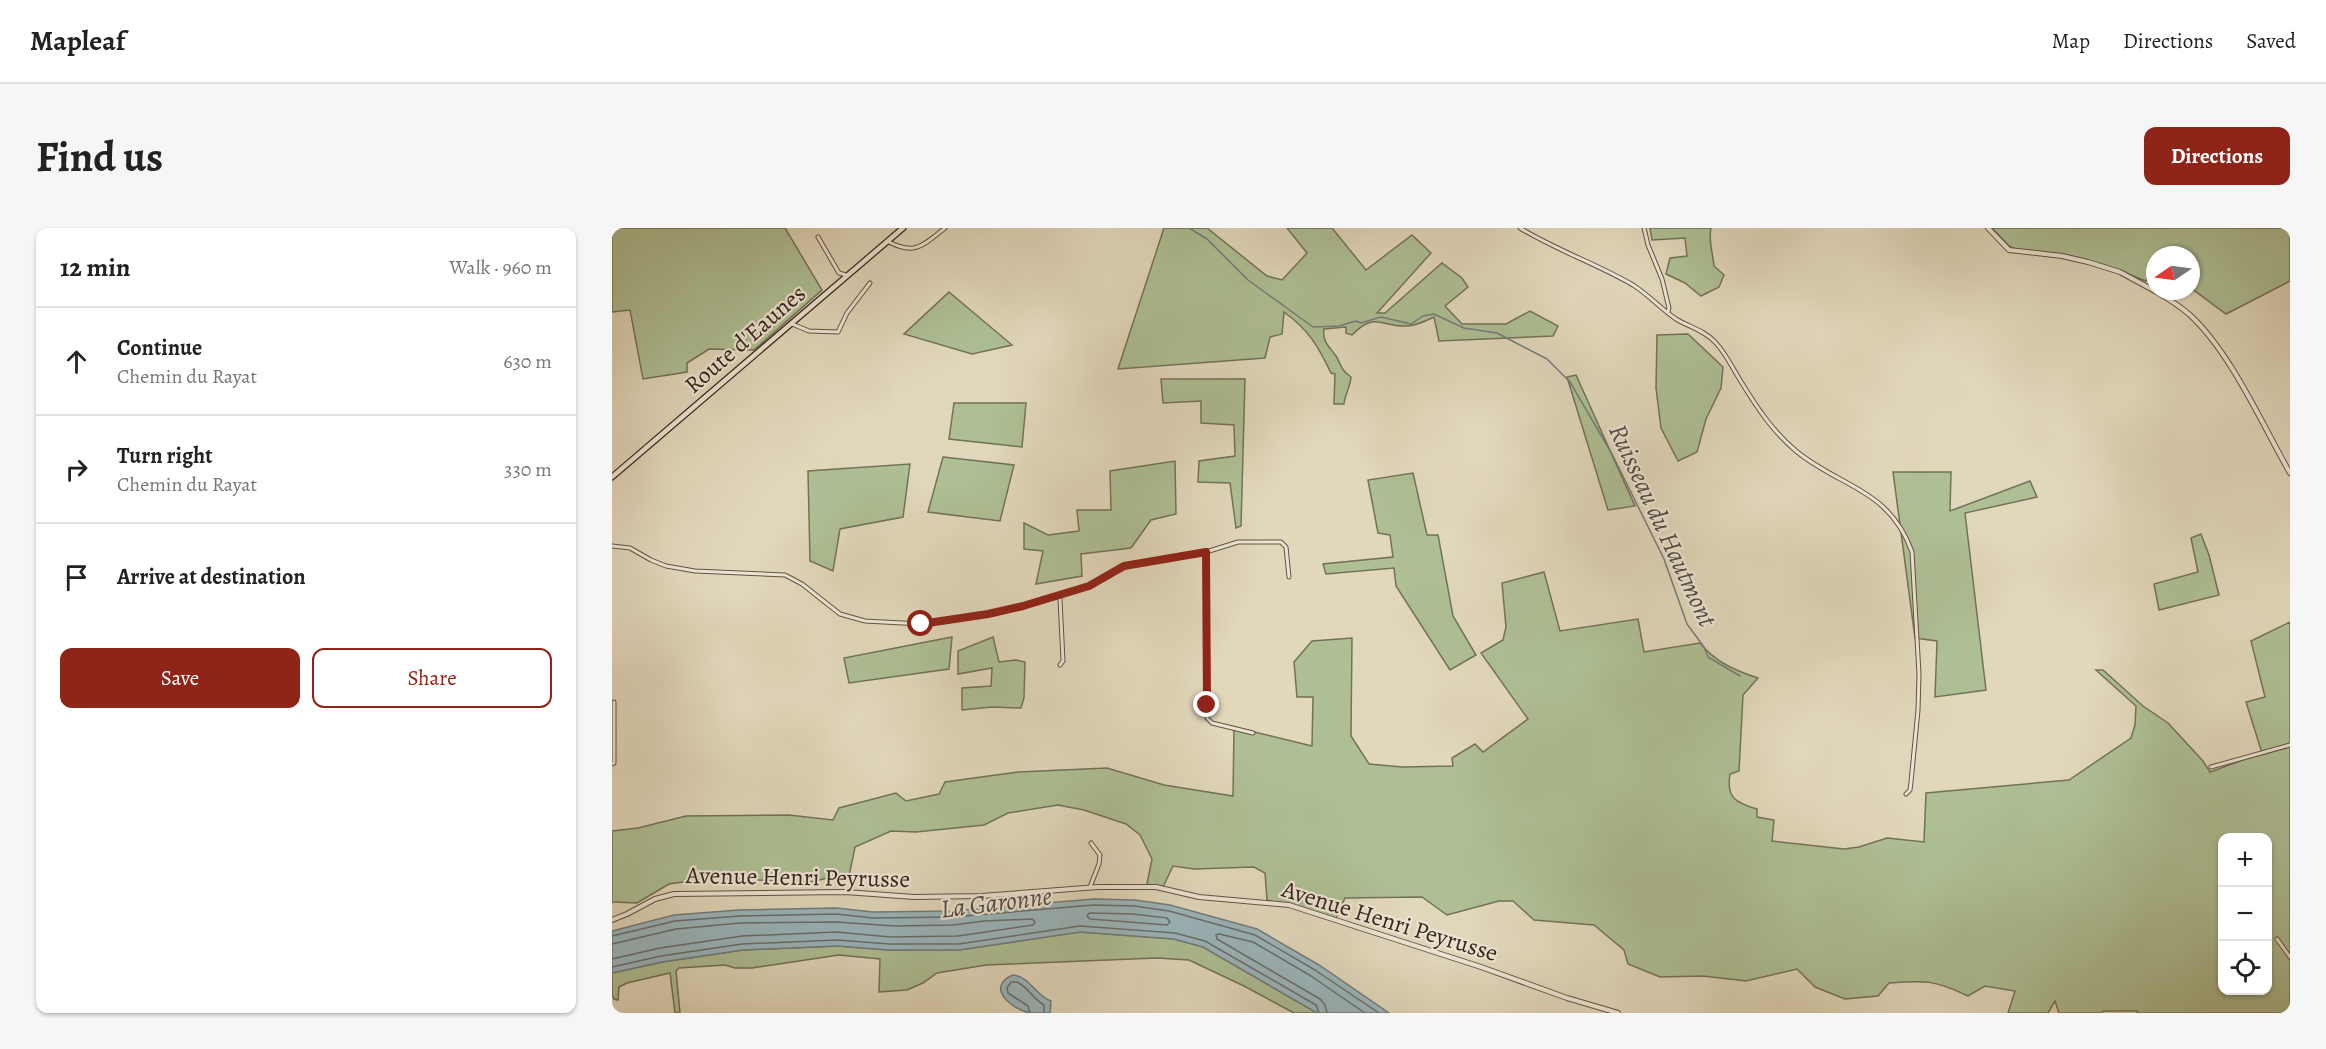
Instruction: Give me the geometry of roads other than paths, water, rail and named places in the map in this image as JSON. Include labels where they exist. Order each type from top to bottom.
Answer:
[{"type":"main road","name":"Route d'Eaunes","points":[[612,477],[887,241],[896,230],[903,228]]},
{"type":"street","points":[[887,241],[908,250],[915,248],[945,228]]},
{"type":"street","points":[[1520,228],[1630,284],[1675,318],[1706,334],[1715,342],[1766,420],[1780,437],[1813,464],[1860,489],[1889,511],[1907,537],[1912,552],[1915,584],[1918,710],[1910,790],[1906,794]]},
{"type":"street","points":[[1644,228],[1648,245],[1662,279],[1668,312]]},
{"type":"street","points":[[1988,228],[2009,250],[2062,256],[2088,262],[2120,272],[2146,286]]},
{"type":"street","points":[[818,237],[839,273],[846,275]]},
{"type":"street","points":[[791,323],[794,327],[820,332],[838,332],[847,314],[870,283]]},
{"type":"street","points":[[2168,300],[2188,314],[2212,342],[2232,371],[2290,473]]},
{"type":"street","points":[[612,546],[630,548],[666,566],[695,571],[785,575],[802,584],[840,614],[865,621],[932,622],[988,614],[1089,586],[1124,566],[1206,552],[1238,542],[1281,542],[1286,547],[1289,577]]},
{"type":"street","points":[[1206,552],[1208,718],[1212,723],[1253,733]]},
{"type":"street","points":[[1057,595],[1060,600],[1063,660],[1060,665]]},
{"type":"street","points":[[612,764],[614,763],[614,702]]},
{"type":"street","points":[[2211,767],[2290,745]]},
{"type":"street","points":[[1090,887],[1100,855],[1092,843]]},
{"type":"street","name":"Avenue Henri Peyrusse","points":[[612,920],[655,899],[674,894],[845,892],[914,897],[981,896],[1090,887],[1156,888],[1199,897],[1289,905],[1618,1013]]},
{"type":"street","points":[[2277,939],[2290,957]]},
{"type":"water","points":[[1094,899],[1135,900],[1170,905],[1257,929],[1319,965],[1389,1013],[1317,1013],[1203,947],[1174,939],[1080,932],[959,950],[889,950],[837,946],[743,950],[662,962],[612,973],[612,931],[674,915],[739,910],[836,908],[873,912],[952,911]]},
{"type":"water","points":[[1013,975],[1024,979],[1051,1001],[1050,1013],[1023,1011],[1004,997],[1001,986]]},
{"type":"waterway","name":"Ruisseau du Hautmont","points":[[1189,228],[1207,239],[1248,280],[1313,327],[1339,326],[1356,321],[1361,323],[1381,317],[1411,324],[1423,316],[1434,314],[1464,328],[1497,333],[1547,359],[1570,382],[1612,454],[1664,559],[1687,624],[1704,647],[1708,657],[1740,676]]},
{"type":"water label","name":"La Garonne","points":[[996,902]]}]
